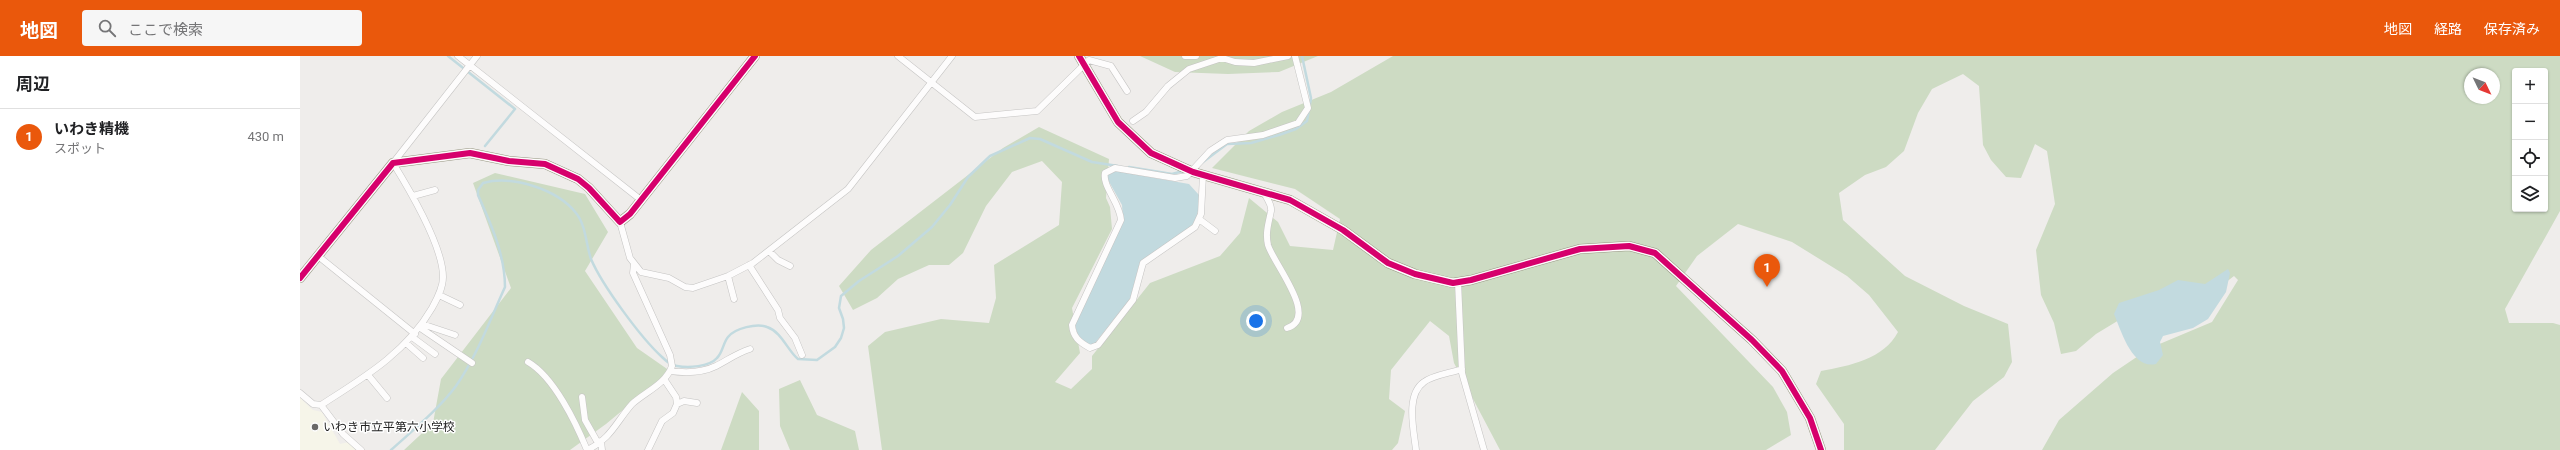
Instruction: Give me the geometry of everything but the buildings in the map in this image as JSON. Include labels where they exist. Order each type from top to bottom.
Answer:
[{"type":"street","points":[[458,56],[641,200]]},
{"type":"street","points":[[300,278],[394,163],[477,56]]},
{"type":"street","points":[[620,222],[630,214],[755,56]]},
{"type":"street","points":[[898,56],[975,117],[1031,113],[1041,108],[1081,60]]},
{"type":"street","points":[[394,163],[470,153],[509,161],[545,164],[578,179],[589,188],[620,222],[630,258],[641,272],[669,278],[685,287],[693,288],[728,276],[749,265],[848,189],[952,56]]},
{"type":"street","points":[[1185,56],[1196,56]]},
{"type":"street","points":[[1133,121],[1146,112],[1168,86],[1189,69],[1222,58],[1235,62],[1254,62],[1288,56]]},
{"type":"street","points":[[1203,175],[1201,214],[1188,234],[1143,263],[1133,300],[1098,345],[1090,348],[1076,339],[1072,325],[1120,220],[1119,206],[1106,183],[1105,173],[1115,168],[1175,178],[1187,176],[1193,172],[1198,163],[1227,140],[1263,135],[1294,126],[1303,118],[1308,108],[1295,56]]},
{"type":"street","points":[[1081,60],[1118,122],[1152,153],[1193,172],[1290,200],[1343,230],[1388,262],[1425,278],[1458,282],[1580,249],[1629,246],[1655,253],[1752,340],[1782,371],[1810,418],[1821,450]]},
{"type":"street","points":[[1081,60],[1089,60],[1111,66],[1127,91]]},
{"type":"street","points":[[300,393],[313,404],[321,405],[368,375],[414,335],[439,295],[443,278],[442,265],[413,196],[394,163]]},
{"type":"street","points":[[413,196],[435,190]]},
{"type":"street","points":[[1265,194],[1271,211],[1267,225],[1268,245],[1299,308],[1297,320],[1292,326],[1287,328]]},
{"type":"street","points":[[1199,219],[1215,232]]},
{"type":"street","points":[[769,251],[778,260],[790,266]]},
{"type":"street","points":[[318,256],[435,354]]},
{"type":"street","points":[[528,362],[539,369],[546,377],[571,416],[587,450],[609,435],[633,403],[664,379],[672,366],[670,355],[635,280],[633,273],[634,264]]},
{"type":"street","points":[[749,265],[778,310],[780,318],[795,338],[802,354]]},
{"type":"street","points":[[728,276],[734,299]]},
{"type":"street","points":[[1458,282],[1462,369],[1468,401],[1484,450]]},
{"type":"street","points":[[439,295],[460,305]]},
{"type":"street","points":[[420,326],[455,335]]},
{"type":"street","points":[[420,326],[472,363]]},
{"type":"street","points":[[406,343],[423,358]]},
{"type":"street","points":[[670,371],[700,371],[715,367],[738,352],[750,349]]},
{"type":"street","points":[[1416,450],[1413,408],[1418,386],[1427,380],[1462,369]]},
{"type":"street","points":[[368,375],[387,398]]},
{"type":"street","points":[[648,450],[662,421],[673,413],[677,404],[676,396],[664,379]]},
{"type":"street","points":[[582,397],[585,420],[599,442],[602,450]]},
{"type":"street","points":[[677,404],[684,401],[697,403]]},
{"type":"street","points":[[321,405],[343,434],[361,450]]},
{"type":"shaded area","name":"いわき市立平第六小学校","points":[[300,398],[313,410],[322,412],[340,444],[354,441],[363,450],[300,450]]},
{"type":"green space","points":[[1140,56],[1318,56],[1279,72],[1228,74],[1175,72]]},
{"type":"green space","points":[[1393,56],[2560,56],[2560,211],[2505,309],[2509,323],[2553,323],[2560,325],[2560,450],[2042,450],[2059,420],[2113,373],[2150,348],[2212,322],[2238,280],[2234,276],[2221,286],[2129,314],[2096,334],[2076,351],[2061,354],[2054,323],[2041,295],[2036,250],[2055,204],[2047,151],[2035,144],[2021,178],[2006,177],[1991,160],[1983,145],[1979,86],[1963,74],[1932,89],[1918,113],[1904,151],[1886,167],[1865,175],[1839,193],[1843,220],[1905,276],[1964,306],[2008,324],[2012,362],[2004,377],[1973,401],[1935,450],[1844,450],[1844,424],[1816,384],[1821,371],[1854,364],[1875,355],[1892,341],[1898,332],[1869,295],[1847,276],[1792,242],[1738,224],[1697,256],[1676,286],[1773,387],[1787,412],[1791,435],[1766,450],[1500,450],[1454,363],[1449,336],[1430,321],[1391,370],[1389,399],[1405,411],[1398,443],[1392,450],[882,450],[868,346],[885,332],[941,319],[989,323],[996,298],[994,265],[1059,225],[1062,182],[1042,161],[1012,172],[986,206],[963,253],[949,265],[929,265],[898,279],[877,298],[853,310],[839,286],[871,250],[1003,148],[1039,127],[1109,159],[1106,198],[1110,207],[1112,229],[1072,308],[1080,353],[1055,382],[1071,389],[1092,369],[1092,356],[1150,283],[1220,256],[1240,233],[1249,198],[1278,222],[1290,246],[1333,250],[1340,219],[1295,189],[1212,168],[1249,131],[1282,112],[1331,92]]},
{"type":"green space","points":[[495,173],[585,194],[608,232],[585,271],[637,348],[670,371],[606,424],[570,450],[404,450],[433,423],[441,379],[511,288],[473,183]]},
{"type":"green space","points":[[800,380],[817,415],[855,431],[859,450],[790,450],[780,426],[779,389]]},
{"type":"green space","points":[[742,392],[759,411],[759,450],[721,450]]},
{"type":"water","points":[[1115,171],[1189,184],[1199,195],[1198,210],[1194,223],[1187,231],[1140,262],[1130,299],[1095,343],[1090,345],[1078,337],[1075,325],[1123,220],[1122,205],[1107,178],[1108,175]]},
{"type":"water","points":[[2228,269],[2230,273],[2226,292],[2208,319],[2193,328],[2163,336],[2160,342],[2163,355],[2156,364],[2148,364],[2140,361],[2134,355],[2124,338],[2114,314],[2119,303],[2159,290],[2178,280],[2205,284]]},
{"type":"waterway","points":[[448,56],[515,109],[485,146]]},
{"type":"waterway","points":[[1199,165],[1227,144],[1251,143],[1279,135],[1296,129],[1307,121],[1311,98],[1302,56]]},
{"type":"waterway","points":[[391,450],[433,412],[456,386],[477,350],[505,287],[503,263],[500,251],[478,195],[478,190],[483,183],[507,181],[533,186],[558,197],[568,204],[582,223],[589,253],[596,270],[633,324],[653,348],[669,363],[675,366],[692,367],[704,365],[713,361],[721,353],[726,339],[731,334],[746,327],[752,326],[763,326],[772,329],[798,359],[817,360],[835,347],[841,338],[844,328],[843,319],[839,308],[841,296],[859,281],[898,256],[932,227],[950,205],[968,177],[990,156],[1030,138],[1040,139],[1092,162],[1118,166]]},
{"type":"waterway","points":[[1129,167],[1172,174],[1183,171]]},
{"type":"cycle path","points":[[300,278],[393,163],[470,153],[509,161],[545,164],[578,179],[589,188],[620,222],[630,214],[755,56]]},
{"type":"cycle path","points":[[1079,56],[1118,122],[1151,153],[1193,172],[1290,200],[1343,230],[1388,263],[1415,274],[1453,283],[1471,280],[1580,249],[1629,246],[1655,253],[1752,340],[1782,371],[1810,418],[1821,450]]},
{"type":"place","name":"いわき精機","points":[[1767,287]]},
{"type":"place","name":"いわき市立平第六小学校","points":[[315,427]]}]
